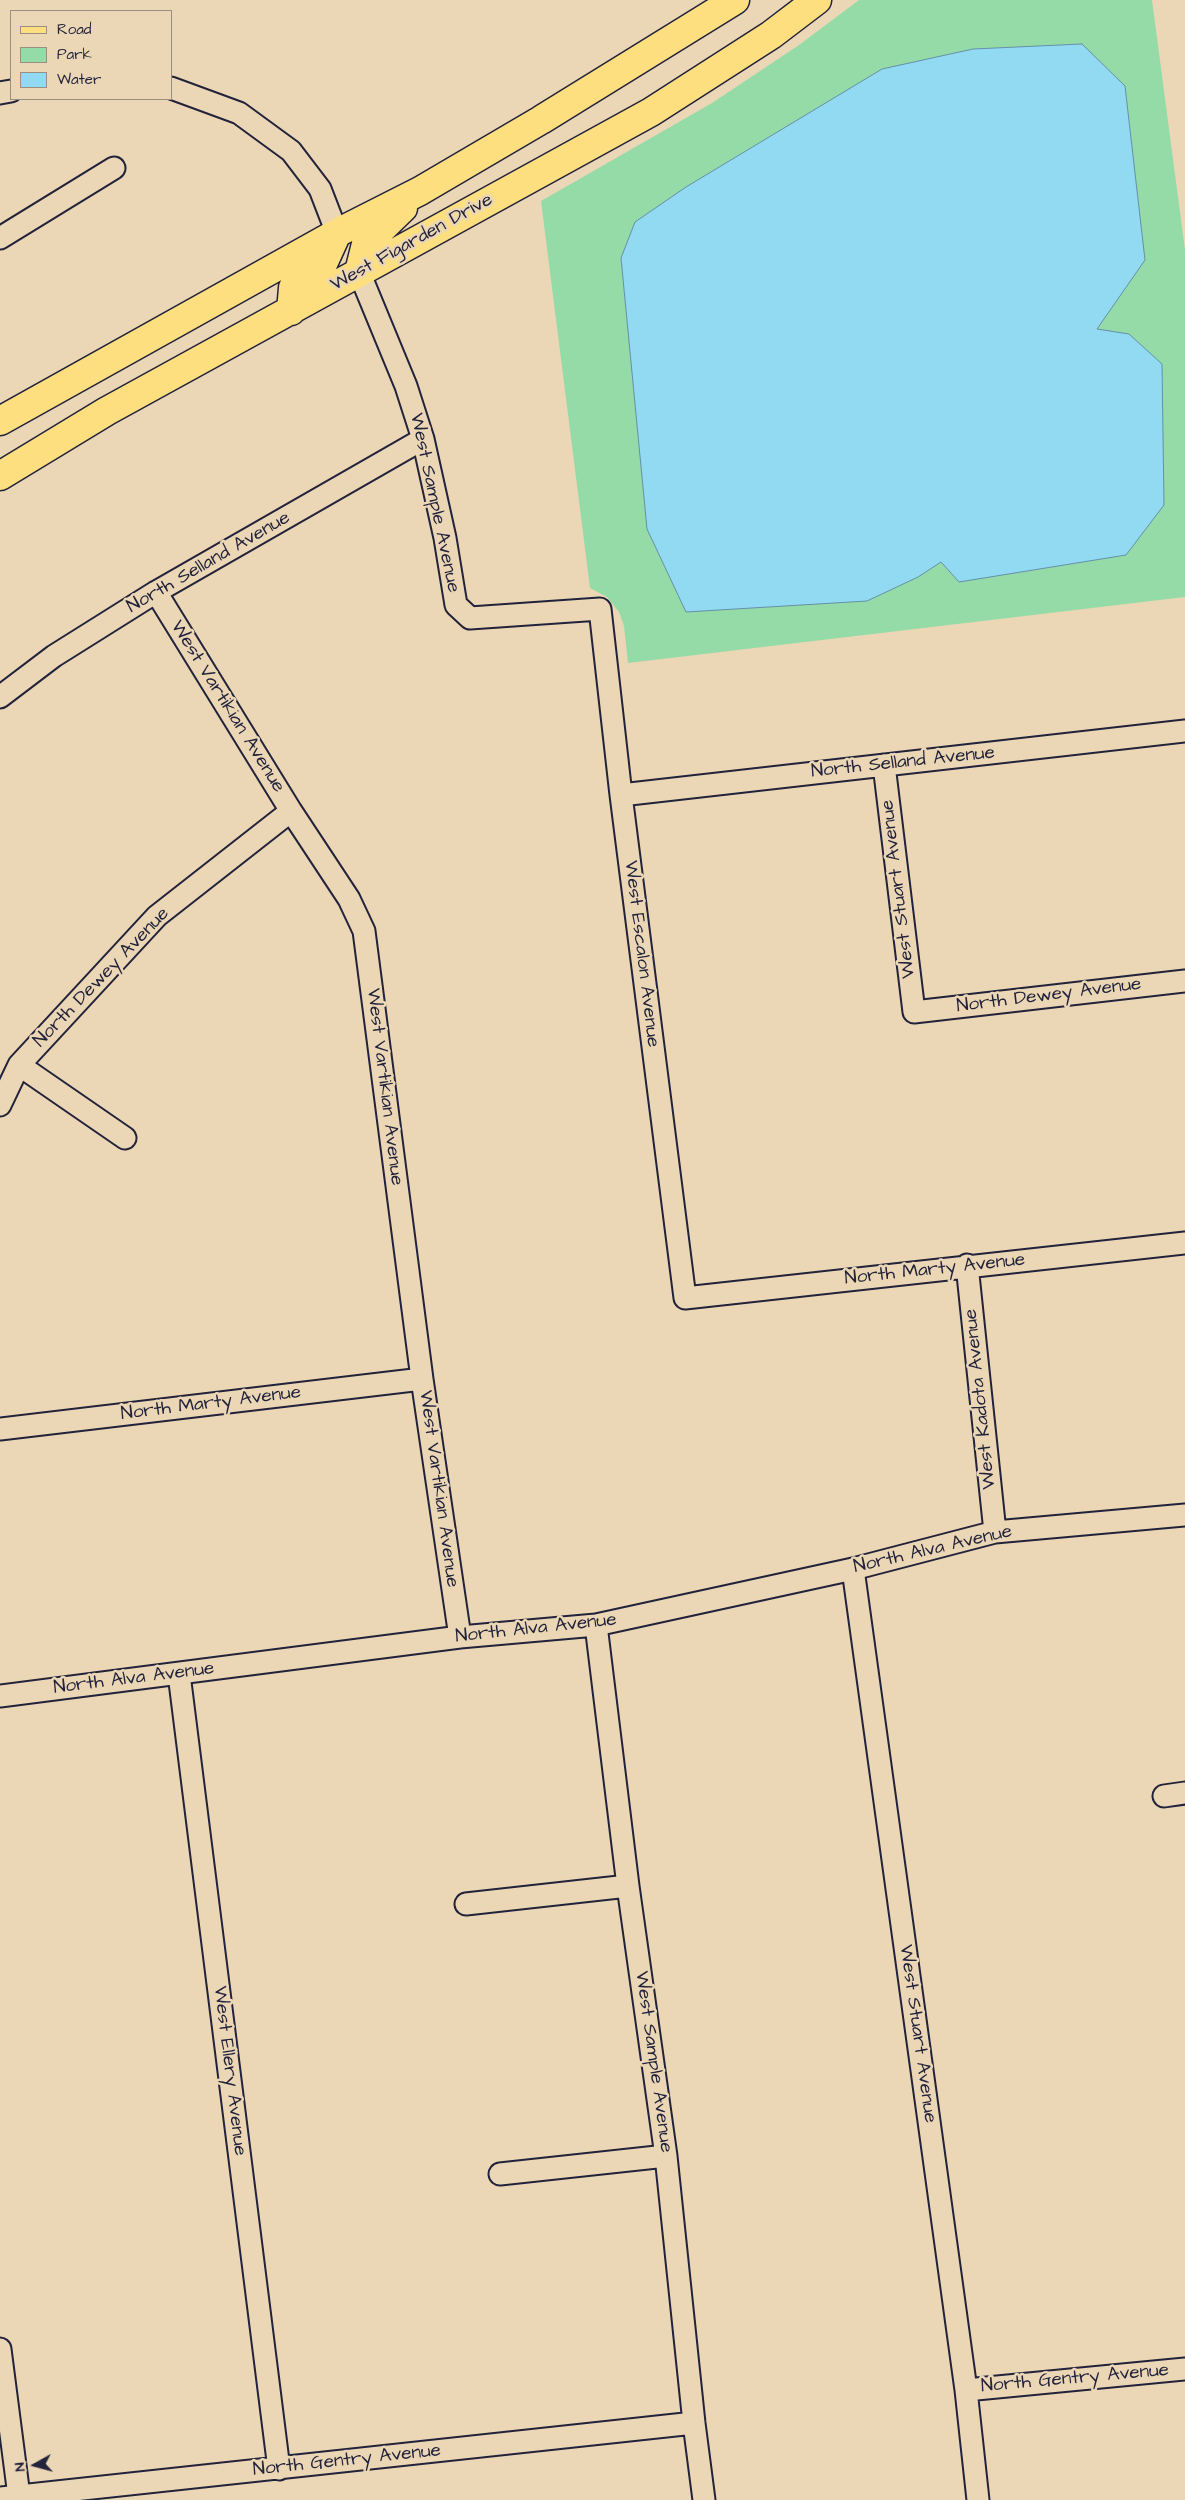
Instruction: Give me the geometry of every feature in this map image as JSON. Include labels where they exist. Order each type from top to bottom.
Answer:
[{"type":"main road","points":[[0,421],[337,232],[420,191],[542,120],[735,0]]},
{"type":"main road","name":"West Figarden Drive","points":[[0,476],[107,412],[651,112],[771,35],[817,0]]},
{"type":"main road","points":[[359,272],[366,244],[420,191]]},
{"type":"main road","points":[[291,311],[292,288],[322,266],[337,232]]},
{"type":"street","points":[[172,88],[240,113],[291,151],[320,189],[337,232]]},
{"type":"street","points":[[0,238],[114,168]]},
{"type":"street","name":"West Sample Avenue","points":[[359,272],[406,386],[424,439],[445,538],[456,605],[470,618],[600,609]]},
{"type":"street","name":"North Selland Avenue","points":[[0,697],[54,656],[156,592],[424,439]]},
{"type":"street","name":"West Vartikian Avenue","points":[[156,592],[291,811],[350,898],[364,931],[422,1379],[460,1637]]},
{"type":"street","name":"West Escalon Avenue","points":[[600,609],[621,795],[685,1298]]},
{"type":"street","name":"North Selland Avenue","points":[[621,795],[1185,732]]},
{"type":"street","name":"West Stuart Avenue","points":[[884,766],[914,1012]]},
{"type":"street","name":"North Dewey Avenue","points":[[0,1105],[19,1065],[157,916],[291,811]]},
{"type":"street","name":"North Dewey Avenue","points":[[914,1012],[1185,981]]},
{"type":"street","points":[[19,1065],[125,1138]]},
{"type":"street","name":"North Marty Avenue","points":[[685,1298],[967,1266],[1185,1244]]},
{"type":"street","name":"West Kadota Avenue","points":[[967,1266],[995,1532]]},
{"type":"street","name":"North Marty Avenue","points":[[0,1429],[422,1379]]},
{"type":"street","name":"North Alva Avenue","points":[[0,1696],[460,1637],[596,1625],[853,1569],[995,1532],[1185,1515]]},
{"type":"street","name":"West Stuart Avenue","points":[[853,1569],[966,2390],[978,2500]]},
{"type":"street","name":"West Sample Avenue","points":[[596,1625],[628,1886],[666,2156],[704,2500]]},
{"type":"street","name":"West Ellery Avenue","points":[[179,1674],[280,2469]]},
{"type":"street","points":[[1164,1796],[1185,1793]]},
{"type":"street","points":[[466,1904],[628,1886]]},
{"type":"street","points":[[500,2174],[666,2156]]},
{"type":"street","points":[[0,2349],[10,2497]]},
{"type":"street","name":"North Gentry Avenue","points":[[966,2390],[1185,2369]]},
{"type":"street","name":"North Gentry Avenue","points":[[10,2497],[694,2423]]},
{"type":"green space","points":[[859,0],[1152,0],[1185,250],[1185,597],[628,663],[624,626],[619,612],[607,597],[590,588],[541,201],[712,103],[799,45]]},
{"type":"water","points":[[1082,44],[1125,86],[1145,260],[1097,329],[1129,334],[1162,364],[1164,505],[1126,555],[959,582],[941,562],[918,577],[867,601],[686,612],[647,529],[621,258],[635,222],[686,187],[882,69],[973,49]]}]
